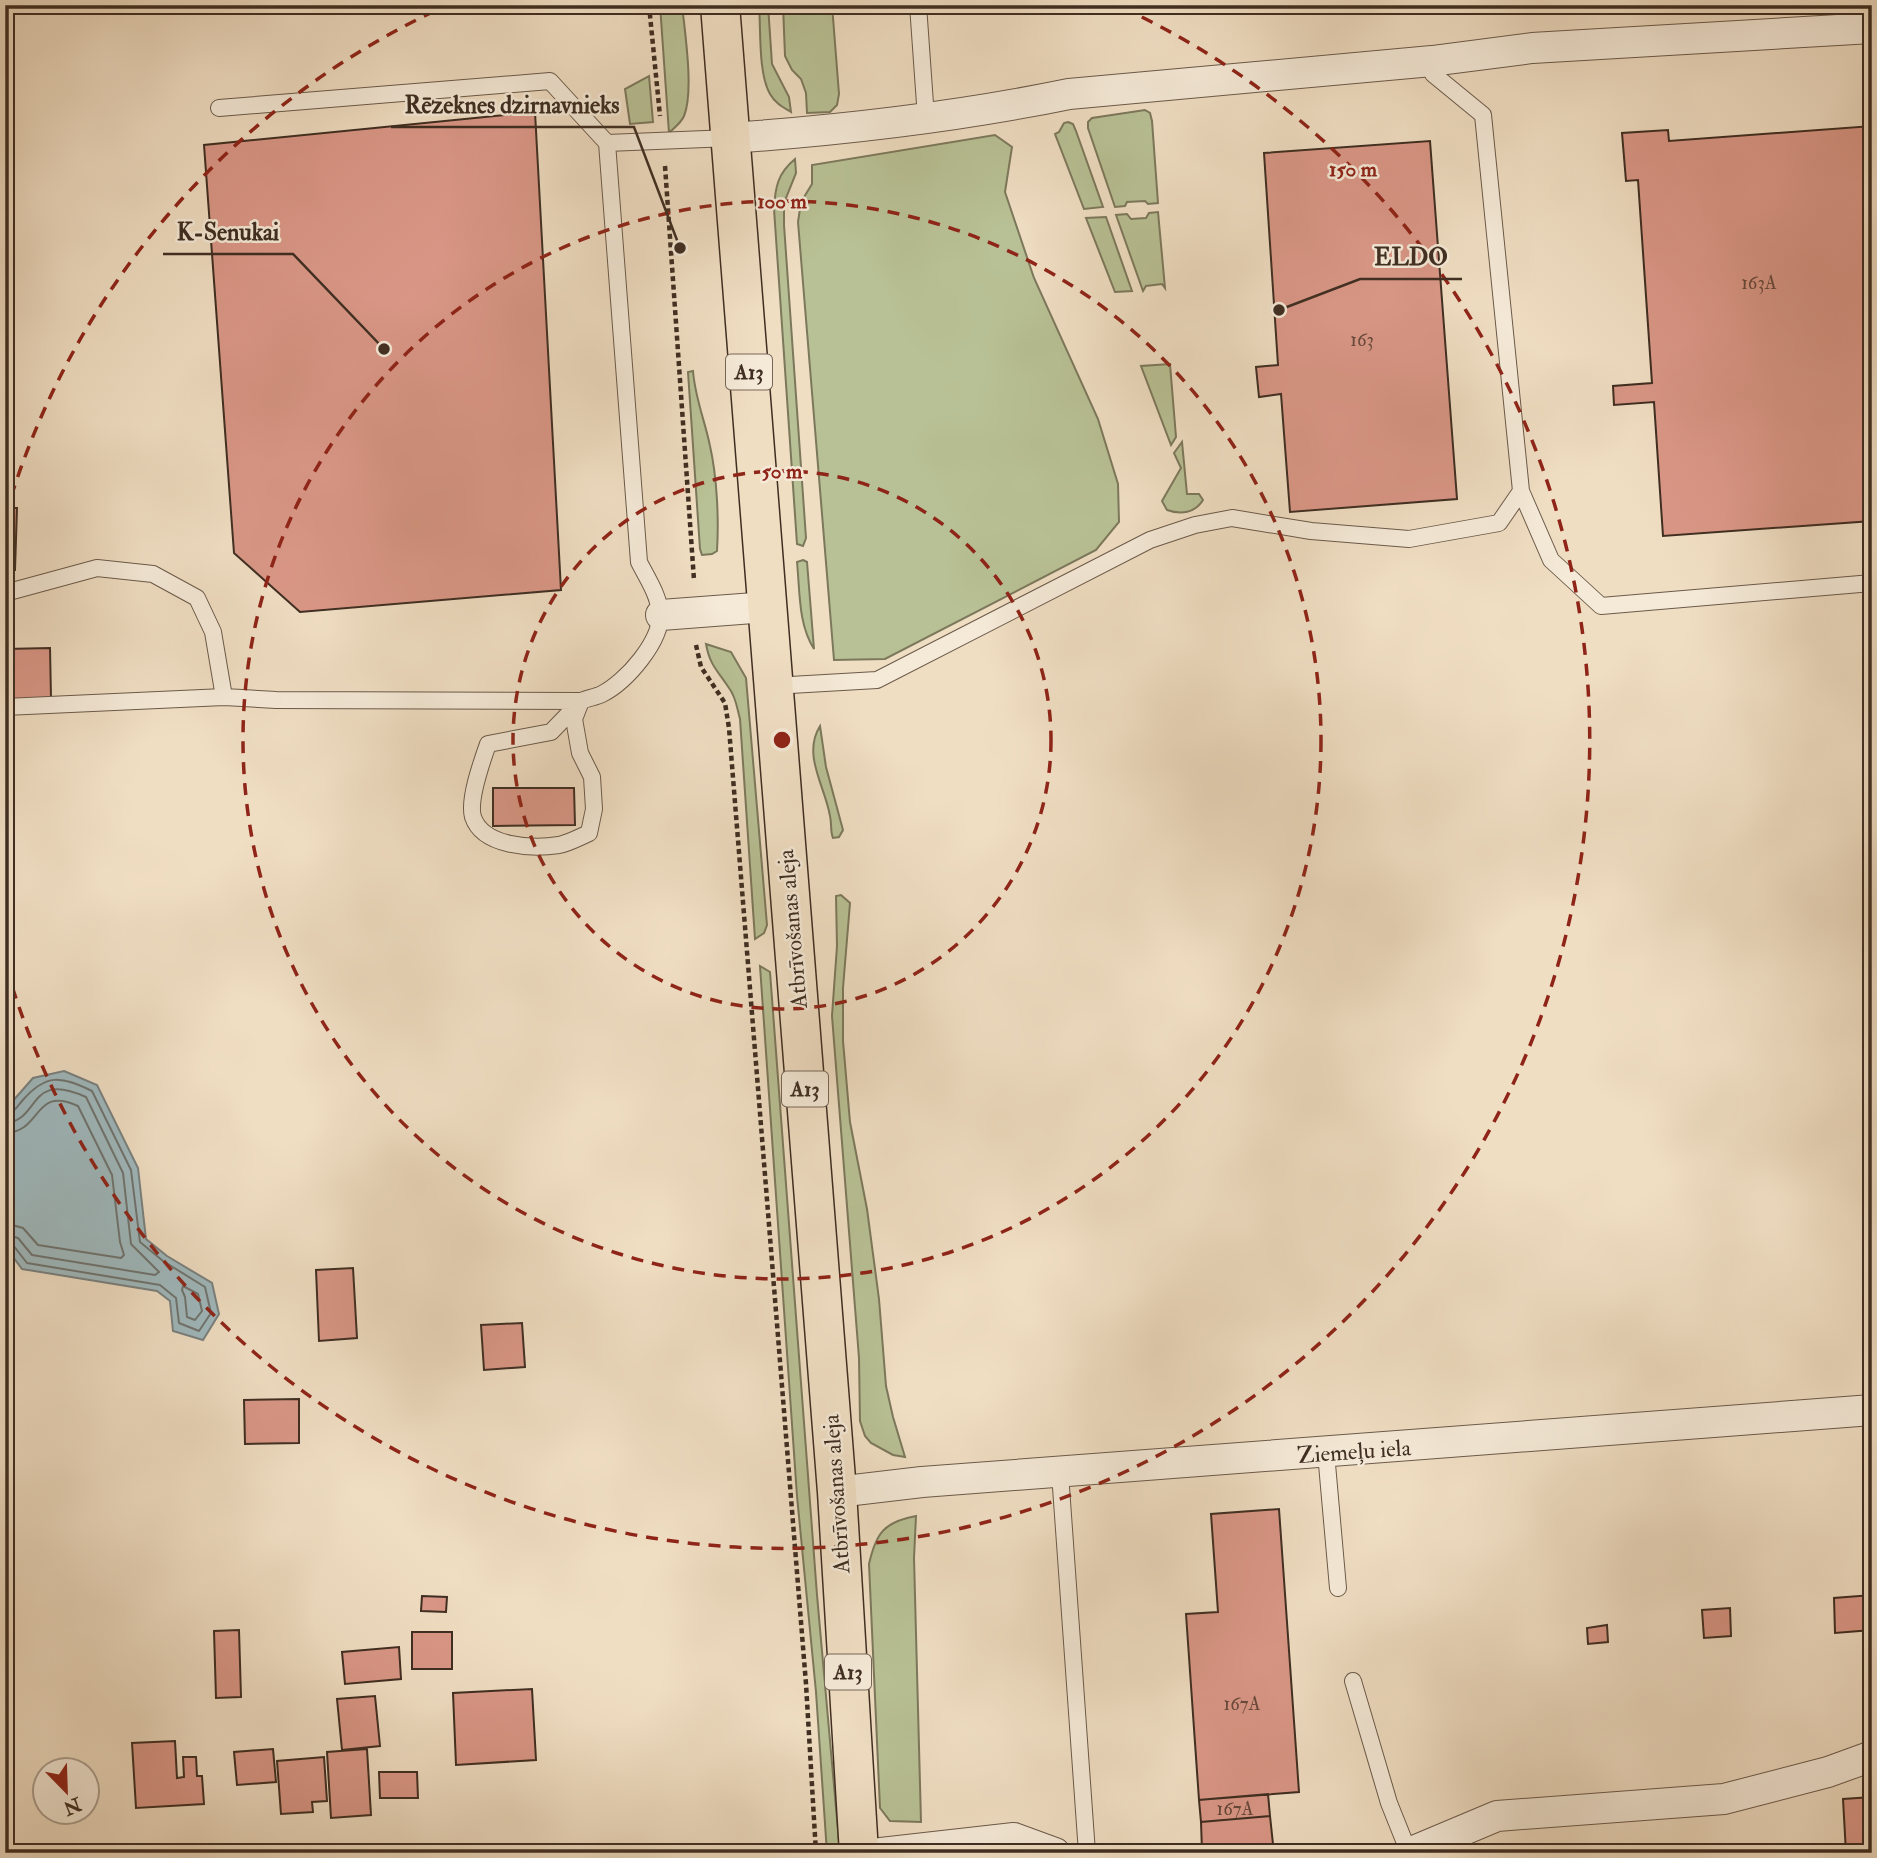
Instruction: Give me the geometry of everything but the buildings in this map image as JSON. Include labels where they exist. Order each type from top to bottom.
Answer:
[{"type":"main road","name":"Atbrīvošanas aleja","points":[[720,5],[837,1492],[859,1853]]},
{"type":"street","points":[[730,138],[850,129],[1026,103],[1069,94],[1432,61],[1532,48],[1872,28]]},
{"type":"street","points":[[661,615],[767,607]]},
{"type":"street","name":"Ziemeļu iela","points":[[837,1492],[922,1482],[1872,1410]]},
{"type":"street","points":[[1409,1853],[1497,1816],[1724,1799],[1828,1772],[1872,1756]]},
{"type":"street","points":[[881,1853],[1014,1838],[1055,1853]]},
{"type":"lane","points":[[918,5],[926,118]]},
{"type":"lane","points":[[1432,61],[1433,74],[1483,115],[1521,491],[1551,560],[1601,606],[1872,583]]},
{"type":"lane","points":[[5,707],[225,697],[276,700],[581,701],[602,694],[619,682],[651,647],[661,615],[656,594],[639,562],[607,143],[550,82],[219,108]]},
{"type":"lane","points":[[607,143],[730,138]]},
{"type":"lane","points":[[773,685],[877,680],[1150,540],[1195,525],[1232,518],[1311,531],[1409,539],[1499,523],[1521,491]]},
{"type":"lane","points":[[5,593],[97,568],[153,574],[197,598],[213,632],[225,697]]},
{"type":"lane","points":[[581,701],[574,719],[580,753],[592,777],[594,809],[589,833],[560,845],[510,845],[482,834],[472,815],[477,775],[488,744],[551,732],[581,701]]},
{"type":"lane","points":[[1326,1453],[1338,1588]]},
{"type":"lane","points":[[1060,1473],[1087,1853]]},
{"type":"lane","points":[[1353,1681],[1389,1803],[1409,1853]]},
{"type":"path","points":[[649,5],[663,141],[685,432],[696,645],[701,667],[725,703],[729,728],[806,1684],[816,1853]]},
{"type":"green space","points":[[660,5],[682,5],[688,62],[687,105],[683,119],[669,133]]},
{"type":"green space","points":[[759,5],[768,5],[772,64],[789,97],[791,112],[774,100],[766,85]]},
{"type":"green space","points":[[783,5],[832,5],[839,94],[837,105],[830,112],[807,113],[806,93],[801,79],[792,70],[785,56]]},
{"type":"green space","points":[[649,76],[653,122],[630,124],[625,89]]},
{"type":"green space","points":[[1145,110],[1150,113],[1152,121],[1158,203],[1127,202],[1125,206],[1115,207],[1088,122],[1092,118]]},
{"type":"green space","points":[[1068,122],[1073,124],[1076,131],[1103,207],[1084,209],[1055,134]]},
{"type":"green space","points":[[995,135],[1012,147],[1005,192],[1034,278],[1098,419],[1118,484],[1119,522],[1096,550],[885,659],[834,660],[798,222],[801,202],[812,184],[812,165]]},
{"type":"green space","points":[[795,159],[796,173],[784,203],[784,225],[806,538],[803,546],[797,544],[774,209],[778,181]]},
{"type":"green space","points":[[1158,212],[1165,288],[1162,284],[1146,286],[1143,291],[1116,215],[1127,214],[1131,219],[1146,218],[1149,213]]},
{"type":"green space","points":[[1106,217],[1132,291],[1115,292],[1086,218]]},
{"type":"green space","points":[[1170,364],[1176,437],[1171,445],[1141,366]]},
{"type":"green space","points":[[693,371],[712,458],[717,498],[717,551],[702,555],[688,372]]},
{"type":"green space","points":[[1182,442],[1187,494],[1199,494],[1203,500],[1192,510],[1177,512],[1167,510],[1162,501],[1181,468],[1174,453]]},
{"type":"green space","points":[[797,562],[807,562],[814,649],[805,629],[801,607]]},
{"type":"green space","points":[[706,644],[731,652],[746,678],[767,925],[764,933],[755,939],[740,719],[733,695],[712,663]]},
{"type":"green space","points":[[820,726],[826,767],[843,830],[839,837],[833,838],[831,819],[814,759],[815,737]]},
{"type":"green space","points":[[841,895],[850,903],[843,988],[843,1041],[850,1122],[867,1209],[879,1299],[886,1386],[905,1457],[893,1455],[871,1443],[865,1436],[860,1421],[859,1358],[832,1016],[837,946],[836,896]]},
{"type":"green space","points":[[760,966],[770,972],[817,1595],[840,1853],[827,1853],[816,1692],[797,1496]]},
{"type":"green space","points":[[916,1516],[914,1558],[921,1822],[890,1821],[880,1808],[869,1564],[875,1544],[883,1531],[896,1522]]},
{"type":"water","points":[[64,1071],[97,1085],[138,1168],[146,1239],[167,1256],[212,1283],[219,1314],[203,1340],[173,1331],[170,1301],[157,1291],[22,1269],[5,1246],[5,1110],[33,1078]]},
{"type":"place","name":"Rēzeknes dzirnavnieks","points":[[680,248]]},
{"type":"place","name":"ELDO","points":[[1279,310]]},
{"type":"place","name":"K-Senukai","points":[[384,349]]}]
